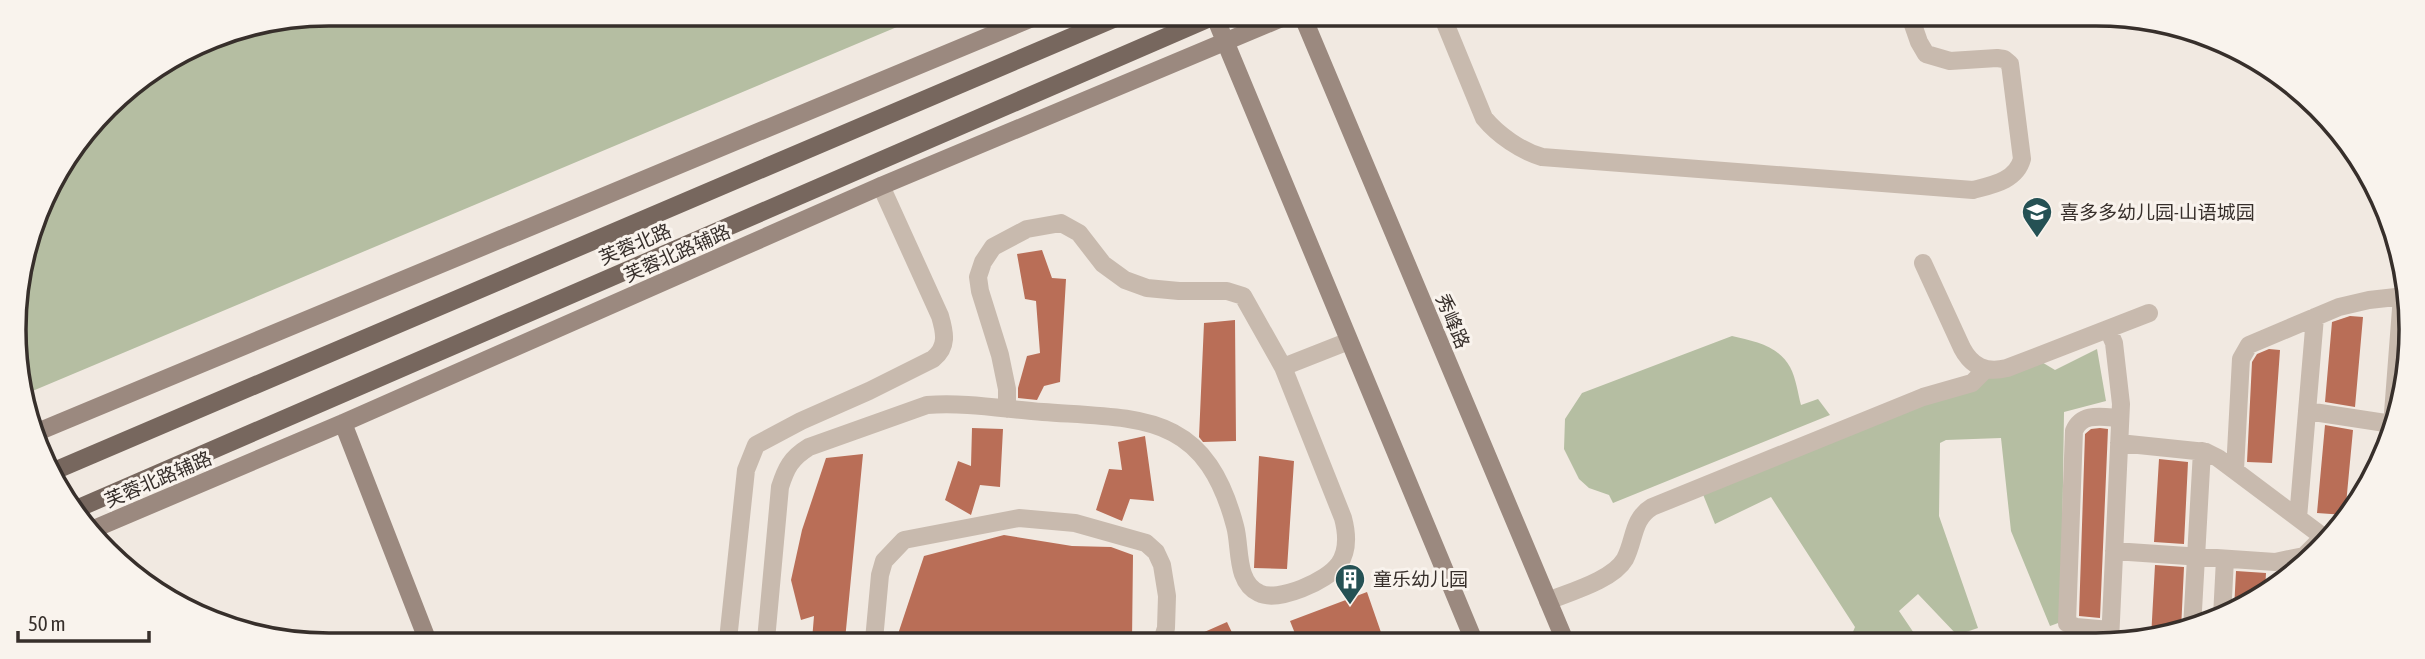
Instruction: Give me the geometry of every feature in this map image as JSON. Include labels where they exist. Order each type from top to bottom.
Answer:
[{"type":"main road","points":[[43,430],[1013,26]]},
{"type":"main road","name":"芙蓉北路","points":[[60,468],[1097,26]]},
{"type":"main road","name":"芙蓉北路","points":[[83,506],[1193,26]]},
{"type":"main road","points":[[1218,26],[1471,633]]},
{"type":"main road","name":"芙蓉北路辅路","points":[[100,526],[343,423],[881,186],[1263,26]]},
{"type":"main road","name":"秀峰路","points":[[1307,26],[1562,633]]},
{"type":"main road","points":[[343,423],[425,633]]},
{"type":"street","points":[[1446,26],[1485,118],[1492,128],[1530,154],[1973,190],[2012,176],[2020,168],[2022,159],[2010,64],[1997,58],[1950,61],[1926,54],[1913,26]]},
{"type":"street","points":[[729,633],[746,470],[757,445],[801,421],[933,359],[940,353],[944,343],[940,316],[881,186]]},
{"type":"street","points":[[767,633],[780,487],[786,468],[794,456],[809,447],[927,405],[944,404],[1007,409],[1125,418],[1171,430],[1191,444],[1216,476],[1228,502],[1242,571],[1251,588],[1262,595],[1278,596],[1304,588],[1340,563],[1347,535],[1343,518],[1283,367],[1243,296],[1227,290],[1179,291],[1147,288],[1125,280],[1103,264],[1079,233],[1071,227],[1061,223],[1049,223],[1027,229],[993,247],[978,276],[1002,365],[1007,389],[1007,409]]},
{"type":"street","points":[[1923,263],[1968,358],[1973,364],[1986,369],[2007,368],[2149,313]]},
{"type":"street","points":[[2235,470],[2241,359],[2244,352],[2256,341],[2339,307],[2397,297]]},
{"type":"street","points":[[2298,518],[2315,317]]},
{"type":"street","points":[[2108,329],[2114,343],[2120,404],[2110,632]]},
{"type":"street","points":[[1283,367],[1349,341]]},
{"type":"street","points":[[1548,601],[1615,571],[1624,560],[1637,521],[1643,512],[1652,507],[1923,397],[1972,383],[1986,369]]},
{"type":"street","points":[[2307,411],[2384,424]]},
{"type":"street","points":[[2098,633],[2067,623],[2074,431],[2077,424],[2088,417],[2120,418]]},
{"type":"street","points":[[2119,443],[2202,451],[2218,458],[2319,534]]},
{"type":"street","points":[[2192,617],[2202,451]]},
{"type":"street","points":[[875,633],[880,575],[884,561],[904,540],[1018,519],[1075,523],[1146,543],[1156,552],[1162,565],[1167,596],[1164,633]]},
{"type":"street","points":[[2114,551],[2275,562],[2291,560]]},
{"type":"street","points":[[2223,605],[2225,559]]},
{"type":"green space","points":[[330,26],[899,26],[33,391],[26,330],[29,290],[42,232],[58,195],[77,161],[115,115],[161,77],[213,49],[270,32]]},
{"type":"green space","points":[[1732,336],[1773,349],[1792,371],[1801,405],[1818,399],[1830,415],[1613,503],[1609,495],[1589,488],[1579,479],[1564,449],[1565,419],[1582,393]]},
{"type":"green space","points":[[2097,349],[2106,401],[2064,412],[2061,622],[2050,626],[2011,531],[2001,438],[1946,440],[1940,443],[1939,516],[1978,628],[1963,633],[1955,633],[1918,594],[1899,611],[1914,633],[1852,633],[1855,627],[1771,497],[1715,524],[1702,492],[1981,378],[2040,361],[2055,370]]},
{"type":"building","points":[[1042,250],[1052,278],[1066,279],[1060,382],[1044,386],[1037,400],[1018,398],[1027,356],[1040,353],[1036,301],[1025,299],[1017,254]]},
{"type":"building","points":[[2350,316],[2363,317],[2355,407],[2325,402],[2332,322]]},
{"type":"building","points":[[1235,320],[1236,441],[1203,442],[1199,437],[1204,323]]},
{"type":"building","points":[[2269,349],[2280,350],[2272,463],[2247,462],[2252,362],[2257,354]]},
{"type":"building","points":[[2325,425],[2353,430],[2346,500],[2336,514],[2317,513]]},
{"type":"building","points":[[972,428],[1003,429],[1000,487],[980,485],[971,515],[945,500],[958,461],[971,466]]},
{"type":"building","points":[[2091,429],[2108,429],[2100,618],[2079,616],[2085,434]]},
{"type":"building","points":[[1145,436],[1154,501],[1130,499],[1122,521],[1096,510],[1109,469],[1122,470],[1118,442]]},
{"type":"building","points":[[863,454],[846,633],[813,633],[814,616],[801,620],[791,580],[802,530],[826,458]]},
{"type":"building","points":[[1259,456],[1294,461],[1287,569],[1254,568]]},
{"type":"building","points":[[2159,459],[2188,462],[2184,544],[2154,542]]},
{"type":"building","points":[[1004,535],[1072,546],[1111,547],[1133,555],[1132,633],[898,633],[924,556]]},
{"type":"building","points":[[2155,565],[2184,567],[2181,620],[2152,628]]},
{"type":"building","points":[[2236,571],[2266,573],[2266,581],[2235,599]]},
{"type":"building","name":"童乐幼儿园","points":[[1367,592],[1381,633],[1295,633],[1290,621]]},
{"type":"building","points":[[1227,622],[1232,633],[1202,633]]},
{"type":"place","name":"喜多多幼儿园-山语城园","points":[[2037,239]]},
{"type":"place","name":"童乐幼儿园","points":[[1350,606]]}]
